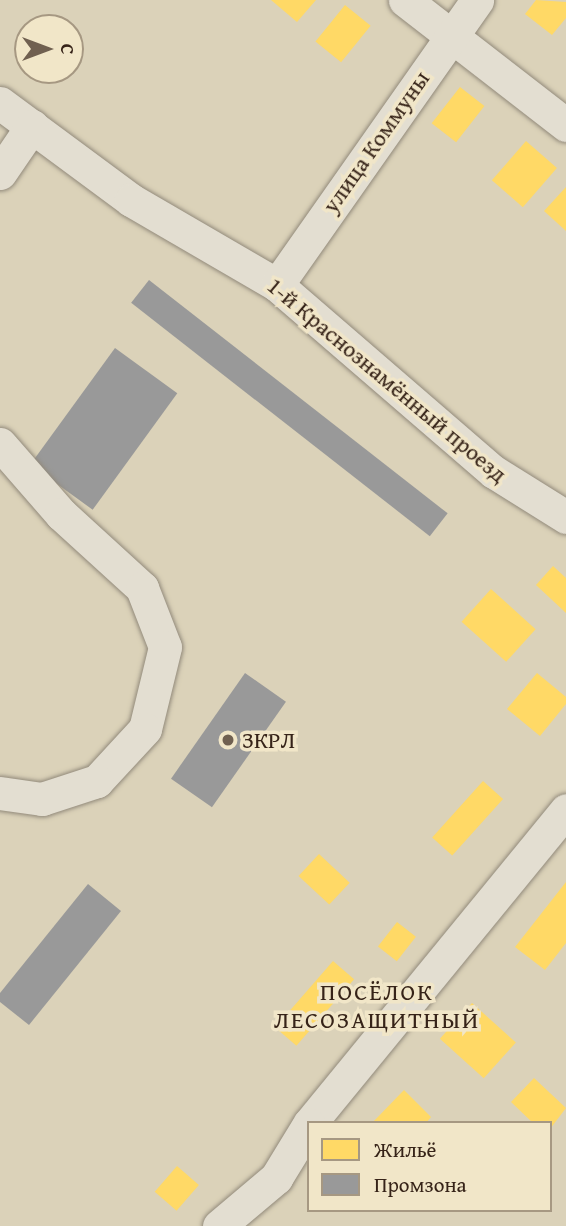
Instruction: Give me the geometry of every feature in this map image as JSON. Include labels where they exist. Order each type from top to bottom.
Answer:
[{"type":"street","points":[[405,0],[566,125]]},
{"type":"street","name":"улица Коммуны","points":[[277,285],[477,0]]},
{"type":"street","name":"1-й Краснознамённый проезд","points":[[0,103],[131,200],[277,285],[494,472],[566,517]]},
{"type":"street","points":[[0,173],[32,126]]},
{"type":"street","points":[[0,444],[61,514],[142,588],[165,647],[145,729],[97,781],[42,799],[3,798]]},
{"type":"street","points":[[311,1121],[566,810]]},
{"type":"street","points":[[219,1226],[276,1178],[307,1126]]},
{"type":"building: Жильё","points":[[271,0],[316,0],[297,22]]},
{"type":"building: Жильё","points":[[536,0],[566,2],[566,18],[552,35],[525,14]]},
{"type":"building: Жильё","points":[[345,5],[371,26],[341,62],[315,42]]},
{"type":"building: Жильё","points":[[460,87],[484,106],[456,142],[432,123]]},
{"type":"building: Жильё","points":[[526,141],[557,168],[523,207],[492,180]]},
{"type":"building: Жильё","points":[[566,187],[566,231],[544,211]]},
{"type":"building: Жильё","points":[[553,566],[566,578],[566,613],[536,585]]},
{"type":"building: Жильё","points":[[491,589],[536,629],[506,662],[462,622]]},
{"type":"building: Жильё","points":[[537,673],[566,697],[566,704],[540,736],[507,709]]},
{"type":"building: Жильё","points":[[483,781],[503,799],[452,856],[432,837]]},
{"type":"building: Жильё","points":[[319,854],[350,883],[329,905],[299,876]]},
{"type":"building: Жильё","points":[[566,882],[566,943],[545,970],[515,947]]},
{"type":"building: Жильё","points":[[397,922],[416,937],[397,961],[378,946]]},
{"type":"building: Жильё","points":[[333,961],[354,979],[296,1046],[275,1027]]},
{"type":"building: Жильё","points":[[472,1003],[516,1042],[484,1078],[440,1039]]},
{"type":"building: Жильё","points":[[534,1078],[566,1108],[552,1126],[552,1121],[531,1121],[511,1102]]},
{"type":"building: Жильё","points":[[404,1090],[431,1117],[428,1121],[374,1121]]},
{"type":"building: Жильё","points":[[177,1166],[199,1185],[177,1211],[155,1192]]},
{"type":"building: Промзона","points":[[149,280],[448,513],[430,536],[131,303]]},
{"type":"building: Промзона","points":[[115,348],[177,393],[93,510],[30,464]]},
{"type":"building: Промзона","name":"ЗКРЛ","points":[[245,673],[286,702],[212,807],[171,779]]},
{"type":"building: Промзона","points":[[88,884],[121,911],[29,1025],[0,1002],[0,993]]},
{"type":"place","name":"ЗКРЛ","points":[[228,740]]},
{"type":"district","name":"ПОСЁЛОК ЛЕСОЗАЩИТНЫЙ","points":[[377,1006]]}]
